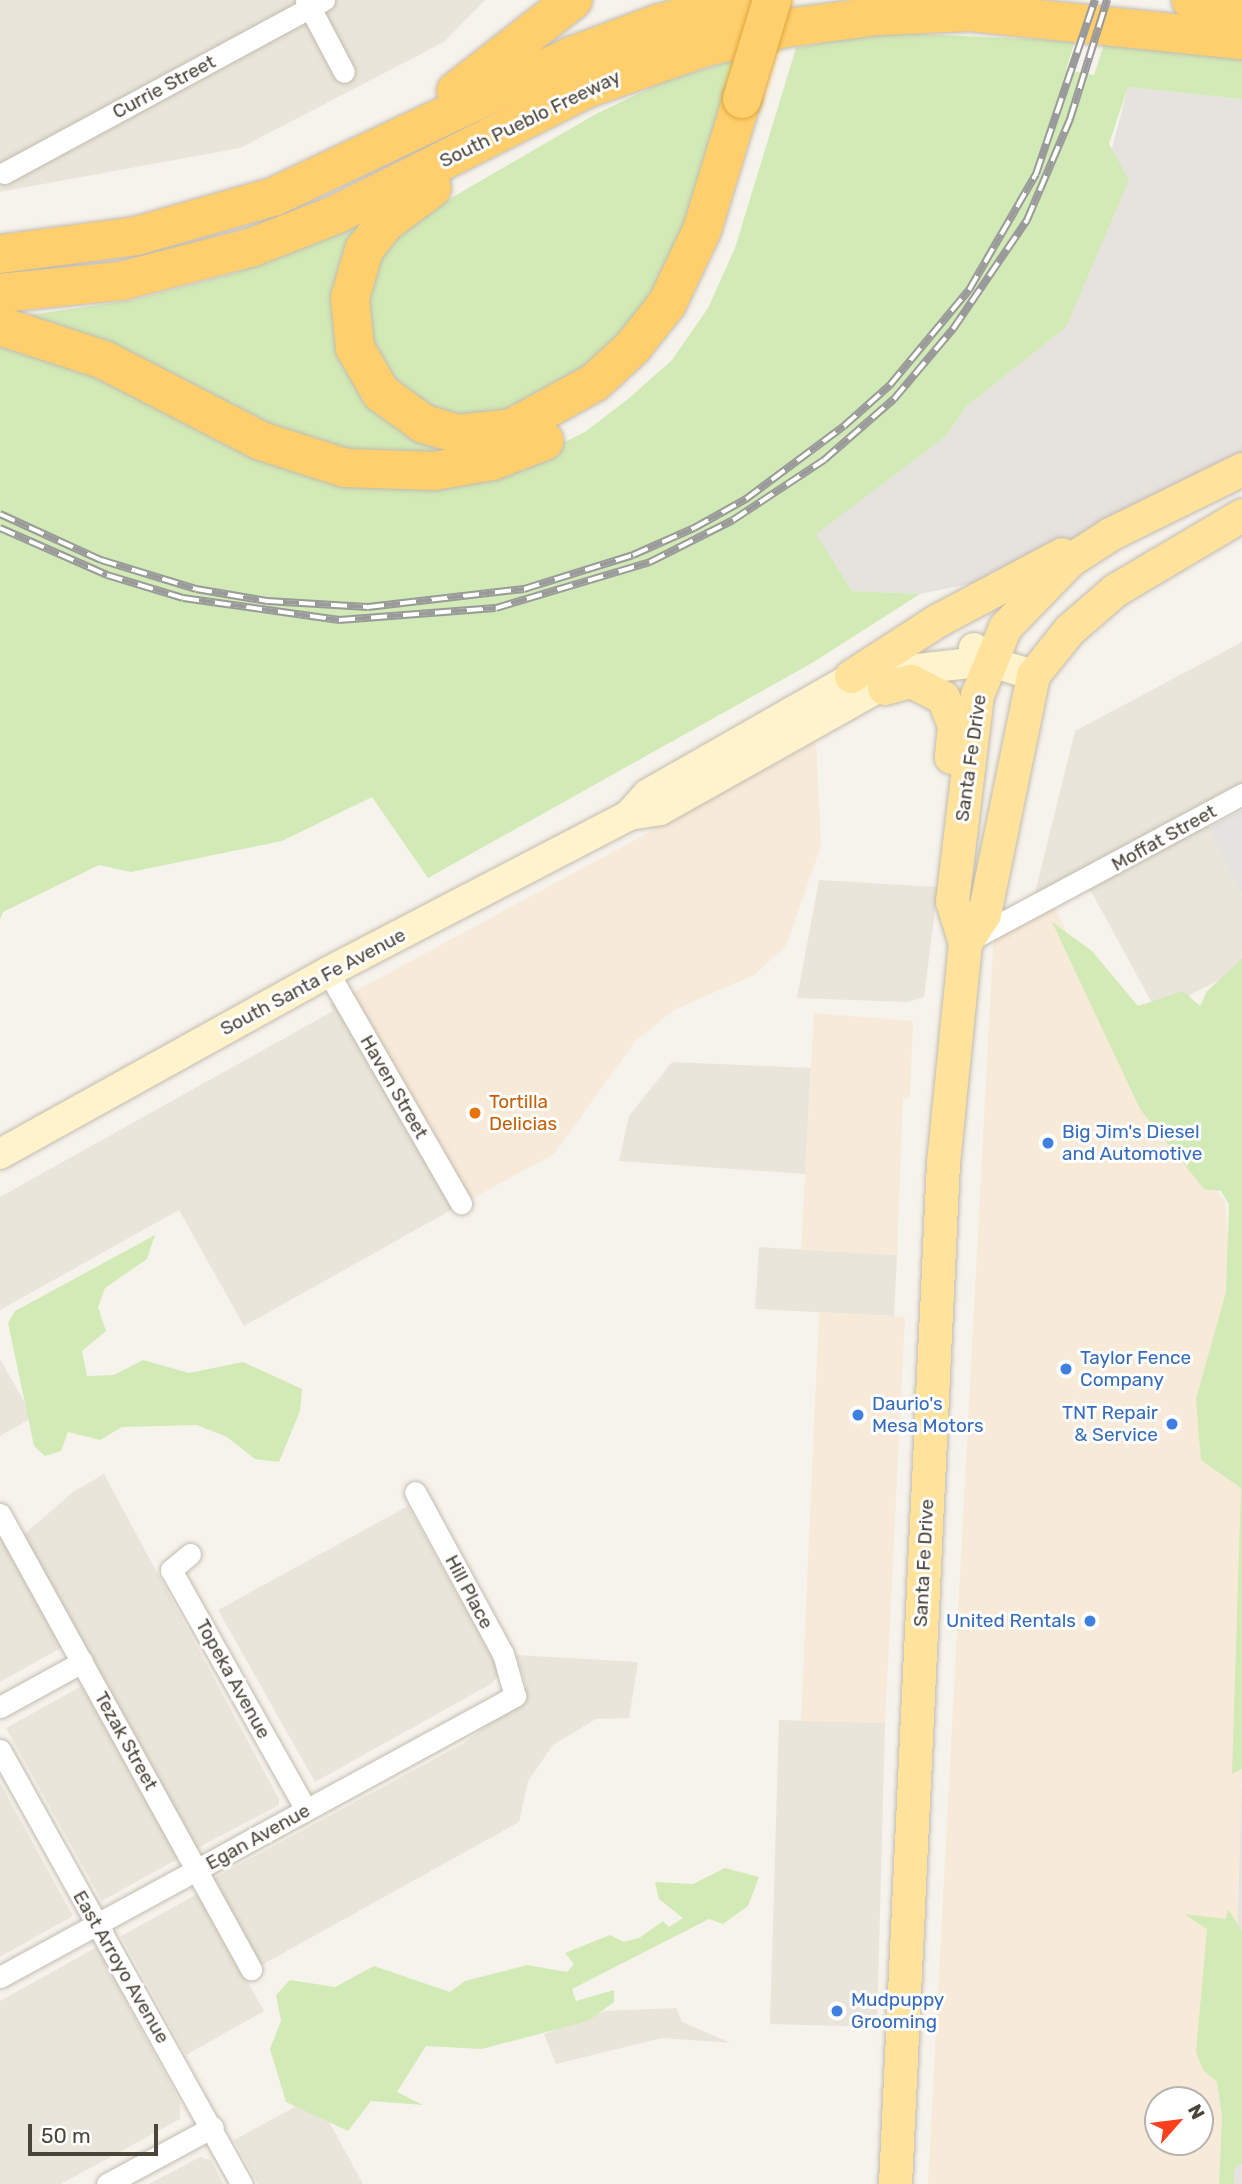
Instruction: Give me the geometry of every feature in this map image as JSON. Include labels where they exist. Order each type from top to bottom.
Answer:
[{"type":"highway","points":[[229,213],[438,102],[516,49],[573,0]]},
{"type":"highway","name":"South Pueblo Freeway","points":[[0,254],[136,236],[229,213],[349,166],[584,51],[743,0]]},
{"type":"highway","points":[[0,326],[104,360],[261,441],[316,461],[404,473],[492,461],[547,440],[598,410],[670,340],[719,256],[755,97],[772,0]]},
{"type":"highway","points":[[625,73],[416,199],[385,223],[364,250],[350,298],[355,348],[375,386],[408,416],[450,432],[494,433],[551,410],[614,366],[650,327],[687,268],[797,0]]},
{"type":"highway","points":[[1191,0],[1242,7]]},
{"type":"highway","name":"South Pueblo Freeway","points":[[0,293],[121,281],[253,247],[337,214],[625,73],[775,30],[924,13],[1017,14],[1242,40]]},
{"type":"main road","points":[[851,676],[938,620],[1242,469]]},
{"type":"main road","points":[[1033,675],[1069,630],[1115,590],[1242,515]]},
{"type":"main road","name":"Santa Fe Drive","points":[[895,2184],[943,1163],[965,943],[952,901],[977,695],[988,661],[1004,627],[1070,561],[1110,534]]},
{"type":"main road","points":[[988,661],[997,686],[989,820],[992,872]]},
{"type":"main road","name":"Santa Fe Drive","points":[[965,943],[984,914],[1033,675]]},
{"type":"main road","points":[[884,688],[911,681],[943,697],[954,726],[950,770],[966,781]]},
{"type":"street","points":[[313,3],[344,72]]},
{"type":"street","name":"Currie Street","points":[[4,173],[313,3]]},
{"type":"street","name":"South Santa Fe Avenue","points":[[629,815],[648,794],[851,676],[886,659],[944,645],[975,648],[988,661]]},
{"type":"street","name":"South Santa Fe Avenue","points":[[0,1154],[328,972],[629,815],[660,810],[884,688],[909,670],[988,661],[1033,675]]},
{"type":"street","name":"Moffat Street","points":[[965,943],[1086,881],[1242,794]]},
{"type":"street","name":"Haven Street","points":[[328,972],[461,1203]]},
{"type":"street","name":"Hill Place","points":[[415,1492],[503,1654],[515,1696]]},
{"type":"street","name":"Tezak Street","points":[[0,1514],[251,1969]]},
{"type":"street","name":"Topeka Avenue","points":[[190,1554],[172,1570],[306,1810]]},
{"type":"street","points":[[0,1707],[82,1662]]},
{"type":"street","name":"Egan Avenue","points":[[0,1977],[515,1696]]},
{"type":"street","name":"East Arroyo Avenue","points":[[0,1750],[96,1925],[213,2127],[242,2184]]},
{"type":"street","points":[[107,2184],[213,2127]]},
{"type":"shaded area","points":[[0,0],[485,0],[444,42],[240,148],[0,192]]},
{"type":"shaded area","points":[[1128,87],[1242,99],[1242,453],[993,579],[920,594],[852,591],[815,534],[945,437],[967,406],[1066,327]]},
{"type":"shaded area","points":[[1242,642],[1242,793],[1204,817],[1242,895],[1242,968],[1157,1012],[1086,882],[1031,909],[1075,731]]},
{"type":"shaded area","points":[[816,742],[821,846],[786,946],[754,975],[674,1010],[636,1040],[554,1154],[453,1209],[337,1001]]},
{"type":"shaded area","points":[[1242,810],[1242,895],[1208,828]]},
{"type":"shaded area","points":[[819,880],[938,887],[924,997],[907,1002],[797,998]]},
{"type":"shaded area","points":[[1051,899],[1148,1112],[1225,1201],[1242,1393],[1242,1769],[1230,2184],[928,2184],[994,928]]},
{"type":"shaded area","points":[[337,1001],[453,1209],[244,1326],[179,1210],[0,1310],[0,1197],[333,1011],[330,1004]]},
{"type":"shaded area","points":[[814,1013],[913,1021],[910,1098],[903,1098],[897,1255],[801,1250]]},
{"type":"shaded area","points":[[672,1062],[811,1068],[805,1174],[619,1161],[629,1116]]},
{"type":"shaded area","points":[[759,1247],[897,1255],[894,1316],[755,1309]]},
{"type":"shaded area","points":[[819,1312],[905,1317],[885,1723],[801,1721]]},
{"type":"shaded area","points":[[0,1359],[33,1417],[0,1436]]},
{"type":"shaded area","points":[[104,1474],[279,1799],[279,1805],[192,1851],[21,1537],[73,1492]]},
{"type":"shaded area","points":[[408,1506],[501,1673],[491,1684],[315,1782],[218,1610]]},
{"type":"shaded area","points":[[0,1525],[66,1645],[0,1682]]},
{"type":"shaded area","points":[[516,1655],[638,1662],[629,1718],[596,1719],[553,1745],[528,1781],[519,1822],[258,1967],[209,1881],[464,1743],[520,1701],[526,1685]]},
{"type":"shaded area","points":[[87,1683],[183,1856],[102,1901],[6,1728]]},
{"type":"shaded area","points":[[779,1720],[885,1723],[877,2027],[770,2024]]},
{"type":"shaded area","points":[[1242,1769],[1242,2184],[1230,2184],[1231,2165]]},
{"type":"shaded area","points":[[0,1783],[73,1916],[0,1957]]},
{"type":"shaded area","points":[[199,1893],[264,2011],[186,2055],[121,1936]]},
{"type":"shaded area","points":[[97,1947],[180,2102],[180,2119],[61,2184],[0,2184],[0,2001]]},
{"type":"shaded area","points":[[676,2008],[682,2022],[731,2043],[662,2038],[556,2064],[544,2034],[605,2011]]},
{"type":"shaded area","points":[[315,2096],[363,2184],[258,2184],[234,2140]]},
{"type":"shaded area","points":[[200,2157],[211,2160],[223,2184],[149,2184]]},
{"type":"green space","points":[[876,32],[1075,41],[1066,70],[1094,75],[1105,41],[1242,57],[1242,99],[1128,87],[1109,144],[1129,180],[1066,327],[967,406],[945,437],[816,534],[852,591],[920,594],[812,663],[428,878],[372,797],[282,841],[131,872],[99,865],[3,912],[0,920],[0,338],[59,358],[258,455],[528,460],[585,432],[628,399],[672,360],[708,308],[735,248],[796,48]]},
{"type":"green space","points":[[733,60],[741,65],[660,295],[609,353],[515,415],[441,420],[385,382],[363,317],[376,251],[396,230],[594,115],[663,82]]},
{"type":"green space","points":[[365,218],[338,297],[447,454],[330,453],[22,316],[133,300],[232,274],[314,244]]},
{"type":"green space","points":[[1052,922],[1092,951],[1138,1006],[1183,991],[1200,1006],[1207,991],[1242,959],[1242,1769],[1232,1774],[1241,1488],[1201,1460],[1196,1399],[1226,1292],[1229,1205],[1221,1191],[1204,1189],[1140,1109]]},
{"type":"green space","points":[[155,1235],[147,1259],[105,1288],[98,1307],[106,1331],[82,1351],[87,1376],[114,1375],[143,1360],[189,1373],[243,1362],[302,1389],[300,1411],[279,1462],[255,1459],[227,1437],[197,1425],[122,1427],[100,1440],[68,1432],[61,1451],[45,1456],[34,1446],[8,1323],[15,1311]]},
{"type":"green space","points":[[725,1868],[759,1877],[748,1906],[723,1924],[709,1919],[572,1989],[576,2001],[614,1990],[614,2002],[588,2021],[482,2049],[426,2046],[397,2092],[423,2105],[371,2101],[348,2131],[286,2102],[270,2049],[281,2021],[276,1995],[290,1980],[335,1987],[374,1966],[450,1992],[465,1981],[527,1965],[567,1972],[574,1964],[565,1953],[610,1935],[624,1942],[639,1938],[663,1921],[669,1927],[683,1918],[659,1899],[655,1882],[693,1884]]},
{"type":"green space","points":[[1228,1909],[1242,1931],[1242,2163],[1234,2169],[1234,2184],[1219,2184],[1222,2117],[1217,2082],[1203,2070],[1196,2052],[1207,1929],[1184,1914],[1226,1919]]},
{"type":"railway","points":[[0,514],[101,560],[196,589],[267,601],[368,607],[524,589],[633,555],[694,528],[746,499],[844,426],[890,385],[969,290],[1036,174],[1095,0]]},
{"type":"railway","points":[[0,528],[107,575],[183,598],[339,620],[496,608],[650,562],[733,520],[824,460],[894,399],[953,329],[1027,220],[1070,119],[1107,0]]},
{"type":"place","name":"Tortilla Delicias","points":[[475,1113]]},
{"type":"place","name":"Big Jim's Diesel and Automotive","points":[[1048,1143]]},
{"type":"place","name":"Taylor Fence Company","points":[[1066,1369]]},
{"type":"place","name":"Daurio's Mesa Motors","points":[[858,1415]]},
{"type":"place","name":"TNT Repair & Service","points":[[1172,1424]]},
{"type":"place","name":"United Rentals","points":[[1090,1621]]},
{"type":"place","name":"Mudpuppy Grooming","points":[[837,2011]]}]
